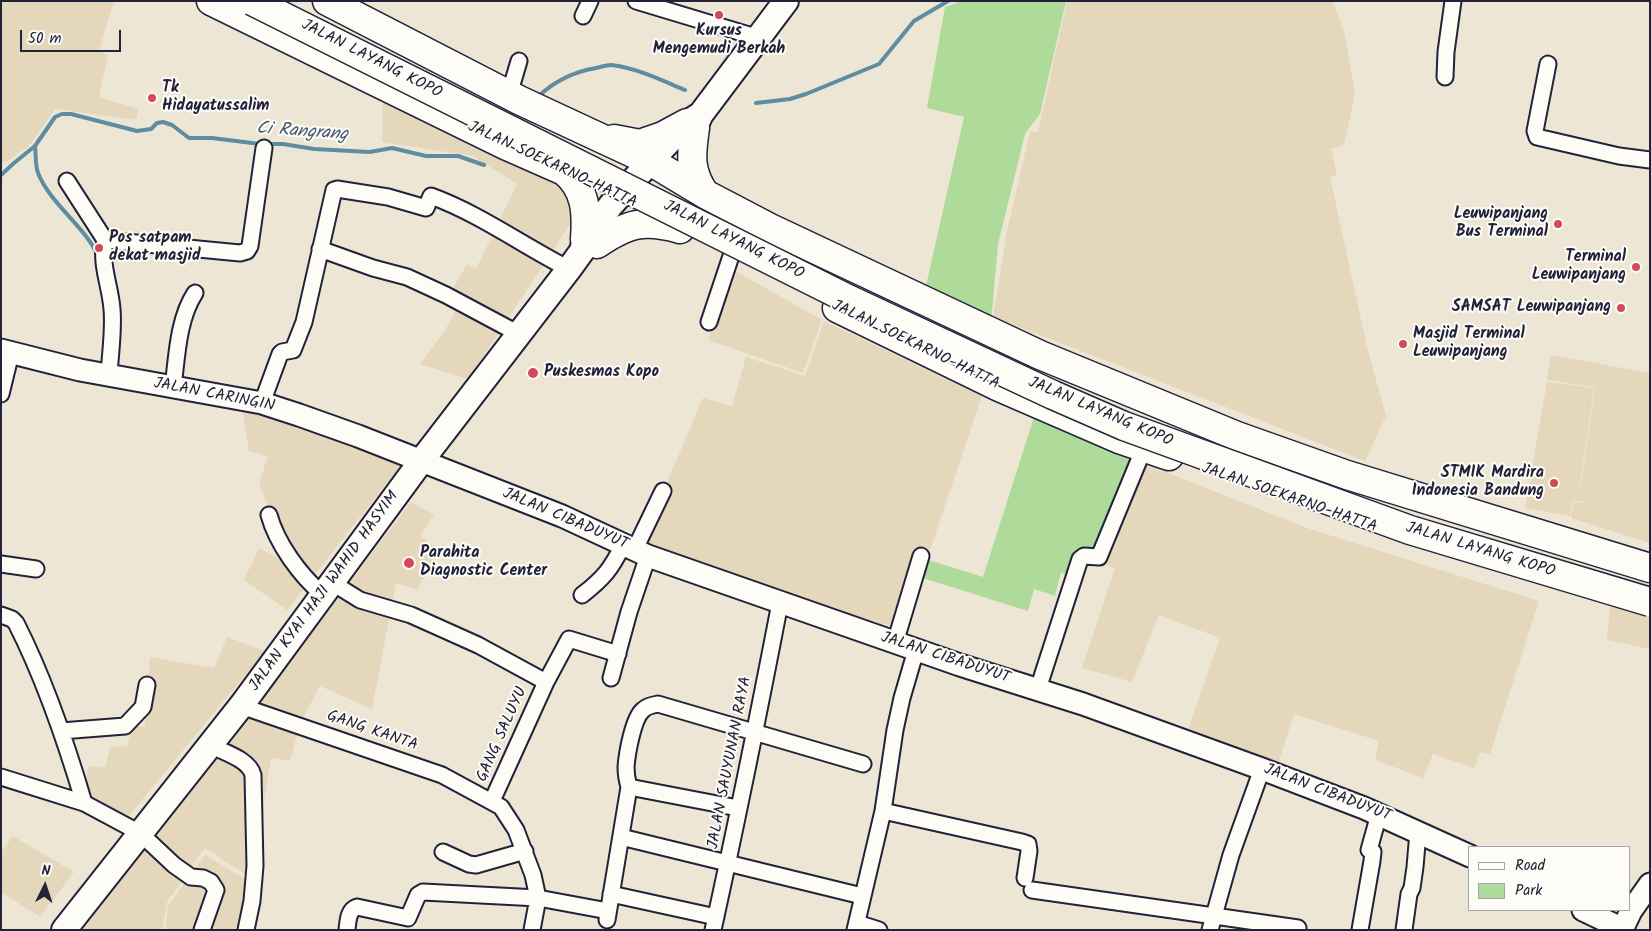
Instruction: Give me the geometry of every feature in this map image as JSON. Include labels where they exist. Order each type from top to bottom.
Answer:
[{"type":"highway","name":"JALAN SOEKARNO-HATTA","points":[[211,1],[449,118],[564,171],[680,230],[732,253],[807,293],[999,387],[1119,439],[1424,546],[1650,612]]},
{"type":"highway","name":"JALAN LAYANG KOPO","points":[[252,1],[848,299],[1053,395],[1124,426],[1410,530],[1650,602]]},
{"type":"highway","name":"JALAN LAYANG KOPO","points":[[288,1],[844,277],[1128,410],[1257,460],[1414,516],[1650,588]]},
{"type":"highway","points":[[327,1],[474,76],[482,88],[483,94],[480,108],[470,117],[449,118]]},
{"type":"highway","points":[[468,73],[509,95],[657,165],[705,194],[770,228],[1040,355],[1237,436],[1354,478],[1650,568]]},
{"type":"highway","points":[[588,132],[640,144],[694,122],[693,171],[705,194]]},
{"type":"highway","points":[[564,171],[572,178],[581,192],[586,208],[583,251]]},
{"type":"highway","points":[[583,251],[613,233],[639,224],[657,223],[680,230]]},
{"type":"highway","points":[[807,293],[798,283],[796,276],[800,264],[810,255],[823,254],[829,256]]},
{"type":"highway","points":[[1608,601],[1614,602],[1626,599],[1635,590],[1637,584],[1637,577],[1632,566],[1621,559]]},
{"type":"main road","name":"JALAN KYAI HAJI WAHID HASYIM","points":[[64,930],[241,706],[422,460],[583,251],[694,122],[786,1]]},
{"type":"street","points":[[583,16],[590,1]]},
{"type":"street","points":[[636,1],[759,38]]},
{"type":"street","points":[[1445,77],[1446,52],[1453,1]]},
{"type":"street","points":[[509,95],[519,61]]},
{"type":"street","points":[[1548,64],[1535,131],[1537,137],[1619,156],[1650,160]]},
{"type":"street","points":[[105,240],[240,253],[247,251],[251,240],[264,148]]},
{"type":"street","points":[[67,182],[105,240],[102,254],[112,312],[109,376]]},
{"type":"street","points":[[262,403],[280,354],[290,351],[295,346],[304,322],[334,190],[336,189],[388,197],[426,208],[431,196],[502,230],[583,251]]},
{"type":"street","points":[[320,249],[410,279],[446,295],[519,334]]},
{"type":"street","points":[[709,322],[732,253]]},
{"type":"street","points":[[173,387],[181,334],[188,307],[195,293]]},
{"type":"street","points":[[1,394],[6,351]]},
{"type":"street","name":"JALAN CARINGIN","points":[[6,351],[109,376],[262,403],[422,460]]},
{"type":"street","points":[[1038,689],[1080,559],[1084,556],[1099,556],[1144,448]]},
{"type":"street","name":"JALAN CIBADUYUT","points":[[422,460],[562,516],[636,550],[780,603],[960,665],[1038,689],[1262,769],[1379,814],[1468,855]]},
{"type":"street","points":[[611,678],[629,612],[636,550],[663,491]]},
{"type":"street","points":[[269,515],[275,534],[292,561],[313,586],[327,588],[411,615],[478,645],[546,682]]},
{"type":"street","points":[[582,595],[600,581],[612,566],[636,550]]},
{"type":"street","points":[[896,642],[921,556]]},
{"type":"street","points":[[1,564],[36,569]]},
{"type":"street","name":"JALAN SAUYUNAN RAYA","points":[[714,923],[728,865],[780,603]]},
{"type":"street","points":[[1,615],[12,619],[16,623],[35,659],[72,762],[84,803]]},
{"type":"street","name":"GANG SALUYU","points":[[490,800],[546,682],[569,639],[618,654]]},
{"type":"street","points":[[879,930],[856,926],[883,811],[897,722],[916,650]]},
{"type":"street","points":[[60,731],[125,726],[143,707],[146,684]]},
{"type":"street","points":[[346,930],[351,911],[357,907],[408,918],[418,895],[423,892],[538,898],[608,916],[628,787],[626,768],[629,750],[638,717],[641,711],[647,707],[658,704],[863,764]]},
{"type":"street","name":"GANG KANTA","points":[[241,706],[442,775],[490,800],[503,809],[516,830],[533,875],[538,898]]},
{"type":"street","points":[[210,745],[246,764],[251,769],[254,789],[256,866],[246,930]]},
{"type":"street","points":[[1211,923],[1231,855],[1262,769]]},
{"type":"street","points":[[1,777],[84,803],[140,833],[174,865],[190,877],[203,878],[211,882],[216,890],[202,930]]},
{"type":"street","points":[[628,787],[738,808]]},
{"type":"street","points":[[883,811],[1028,844],[1029,884],[1211,923],[1298,928]]},
{"type":"street","points":[[1360,930],[1372,861],[1373,852],[1369,850],[1379,814]]},
{"type":"street","points":[[1404,930],[1409,894],[1412,888],[1418,832]]},
{"type":"street","points":[[621,837],[728,865],[862,896]]},
{"type":"street","points":[[443,852],[469,864],[476,865],[524,851]]},
{"type":"street","points":[[1585,911],[1623,929],[1636,904],[1650,884]]},
{"type":"street","points":[[611,894],[714,923]]},
{"type":"street","points":[[532,930],[538,898]]},
{"type":"shaded area","points":[[1,1],[114,1],[99,51],[108,55],[99,97],[138,109],[136,120],[55,109],[28,147],[1,165]]},
{"type":"shaded area","points":[[1067,1],[1333,1],[1345,35],[1355,94],[1344,145],[1331,149],[1337,175],[1330,177],[1367,347],[1386,416],[1365,461],[993,317],[1007,231],[1030,131],[1038,132]]},
{"type":"shaded area","points":[[383,101],[541,166],[566,191],[575,205],[571,223],[468,379],[420,364],[445,330],[462,299],[452,290],[467,264],[476,269],[517,184],[473,156],[382,142]]},
{"type":"shaded area","points":[[730,268],[822,320],[803,373],[708,340]]},
{"type":"shaded area","points":[[824,321],[982,396],[903,630],[737,579],[641,543],[703,398],[732,406],[746,357],[805,376]]},
{"type":"shaded area","points":[[1551,355],[1650,373],[1650,543],[1571,518],[1573,502],[1582,503],[1583,501],[1572,501],[1570,516],[1525,508],[1547,382],[1594,388],[1580,484],[1585,485],[1581,484],[1595,387],[1547,380]]},
{"type":"shaded area","points":[[242,409],[405,460],[287,610],[244,580],[259,548],[283,561],[287,555],[259,483],[268,456],[249,451]]},
{"type":"shaded area","points":[[1140,462],[1310,529],[1539,601],[1490,754],[1480,752],[1474,768],[1433,754],[1423,778],[1375,760],[1379,741],[1294,714],[1278,764],[1187,732],[1220,638],[1159,615],[1132,682],[1082,668],[1115,568],[1103,564]]},
{"type":"shaded area","points":[[411,502],[434,515],[420,536],[439,550],[417,590],[396,583],[372,709],[320,686],[301,721],[290,761],[271,758],[251,878],[205,848],[183,876],[152,842]]},
{"type":"shaded area","points":[[1610,606],[1650,615],[1650,649],[1607,640]]},
{"type":"shaded area","points":[[227,637],[265,651],[123,823],[85,791],[88,766],[105,768],[110,747],[127,746],[132,726],[145,727],[150,657],[214,668]]},
{"type":"shaded area","points":[[13,836],[74,872],[40,917],[1,892],[1,852]]},
{"type":"shaded area","points":[[147,846],[181,883],[167,902],[162,930],[80,930]]},
{"type":"shaded area","points":[[205,855],[252,883],[243,930],[165,930],[168,906]]},
{"type":"green space","points":[[962,1],[1066,1],[1040,114],[1025,134],[998,244],[991,323],[925,290],[964,117],[927,108],[945,7]]},
{"type":"green space","points":[[1034,417],[1137,459],[1097,555],[1071,575],[1061,573],[1055,596],[1034,589],[1028,611],[923,578],[929,560],[983,577]]},
{"type":"waterway","name":"Ci Rangrang","points":[[756,103],[790,99],[806,94],[879,64],[914,21],[948,1]]},
{"type":"waterway","name":"Ci Rangrang","points":[[538,97],[564,78],[579,72],[609,65],[640,72],[685,90]]},
{"type":"waterway","name":"Ci Rangrang","points":[[1,175],[35,146],[55,117],[62,114],[71,114],[137,131],[151,129],[157,123],[163,122],[172,125],[189,138],[212,138],[260,144],[283,144],[314,149],[370,152],[392,148],[426,156],[458,156],[484,165]]},
{"type":"waterway","points":[[35,146],[37,170],[44,184],[59,205],[85,234],[98,256]]},
{"type":"place","name":"Kursus Mengemudi Berkah","points":[[719,15]]},
{"type":"place","name":"Tk Hidayatussalim","points":[[152,98]]},
{"type":"place","name":"Leuwipanjang Bus Terminal","points":[[1558,224]]},
{"type":"place","name":"Pos satpam dekat masjid","points":[[99,248]]},
{"type":"place","name":"Terminal Leuwipanjang","points":[[1636,267]]},
{"type":"place","name":"SAMSAT Leuwipanjang","points":[[1621,308]]},
{"type":"place","name":"Masjid Terminal Leuwipanjang","points":[[1403,344]]},
{"type":"place","name":"Puskesmas Kopo","points":[[533,373]]},
{"type":"place","name":"STMIK Mardira Indonesia Bandung","points":[[1554,483]]},
{"type":"place","name":"Parahita Diagnostic Center","points":[[409,563]]}]
